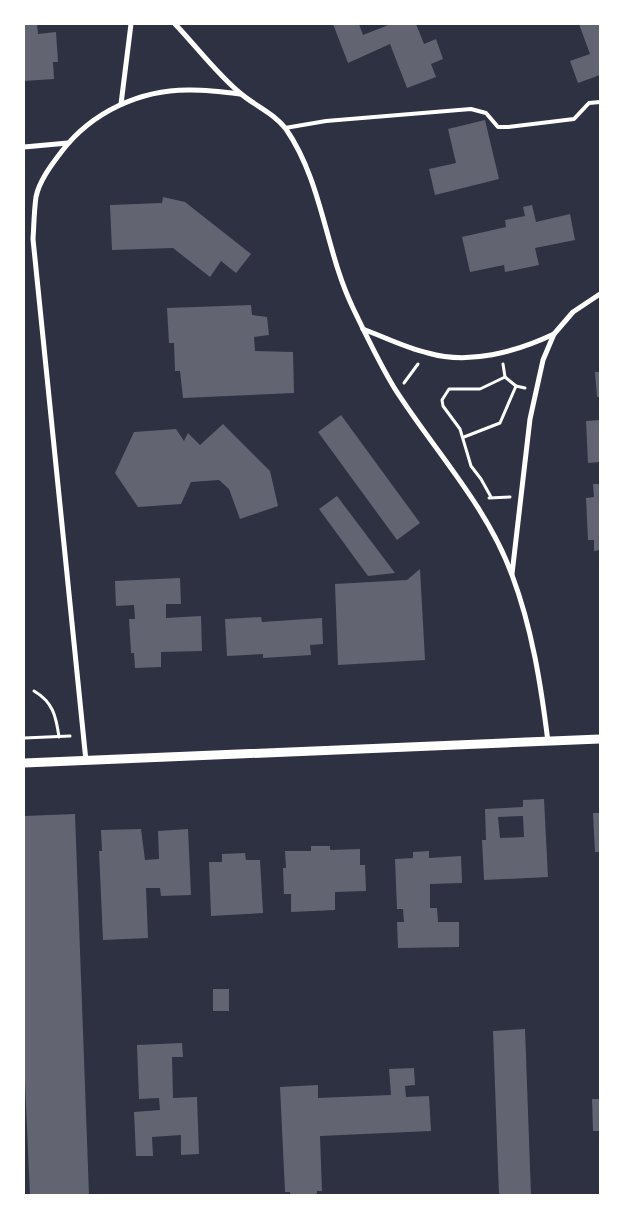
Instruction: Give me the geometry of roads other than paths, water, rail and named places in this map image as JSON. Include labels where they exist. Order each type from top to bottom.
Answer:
[{"type":"street","points":[[121,104],[131,24]]},
{"type":"street","points":[[175,24],[241,94],[264,108],[284,128],[304,160],[319,200],[340,276],[363,329],[395,389],[476,505],[512,575],[538,671],[548,742]]},
{"type":"street","points":[[86,761],[33,239],[36,196],[52,163],[68,143],[83,128],[121,104],[155,94],[189,90],[241,94]]},
{"type":"street","points":[[24,148],[68,143]]},
{"type":"street","points":[[512,575],[520,499],[536,389],[543,360],[554,334],[573,312],[600,294]]},
{"type":"street","points":[[363,329],[423,352],[464,357],[501,353],[523,348],[554,334]]},
{"type":"street","points":[[24,763],[600,740]]},
{"type":"lane","points":[[284,128],[326,120],[471,109],[486,113],[498,126],[508,127],[574,119],[589,103],[600,102]]}]
